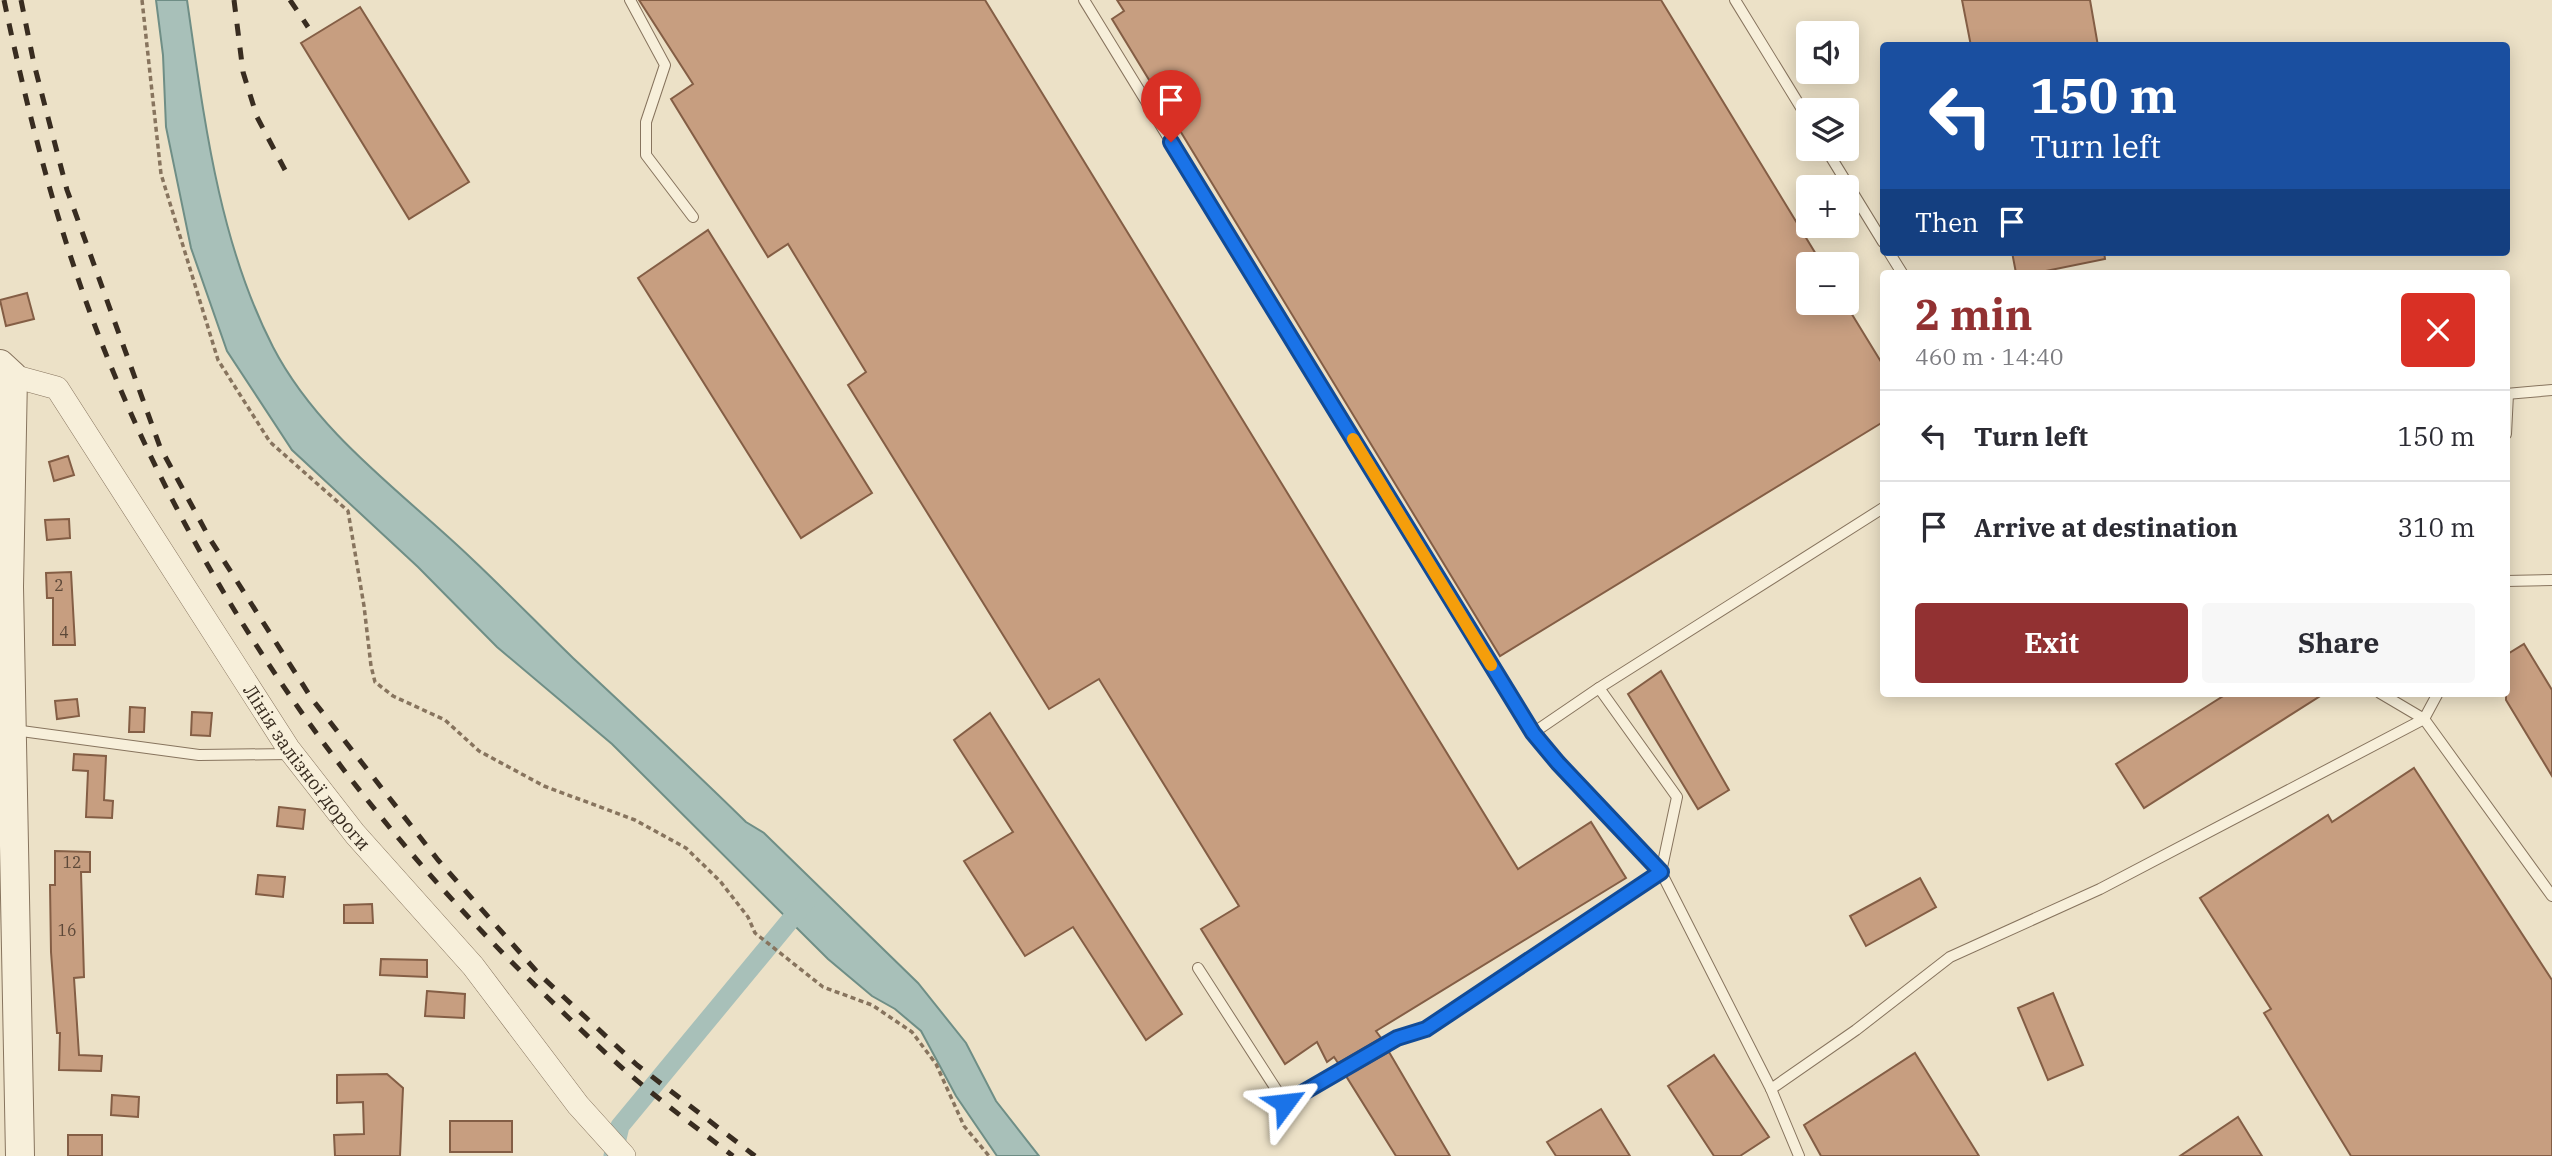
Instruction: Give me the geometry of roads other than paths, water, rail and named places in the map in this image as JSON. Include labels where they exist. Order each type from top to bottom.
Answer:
[{"type":"street","points":[[6,370],[4,588],[11,729],[20,1156]]},
{"type":"street","name":"Лінія залізної дороги","points":[[6,370],[57,388],[293,754],[355,834],[473,966],[603,1134],[624,1156]]},
{"type":"lane","points":[[630,0],[665,65],[646,122],[646,155],[693,217]]},
{"type":"lane","points":[[1084,0],[1533,733],[1661,872],[1771,1089],[1799,1156]]},
{"type":"lane","points":[[1735,0],[1796,99]]},
{"type":"lane","points":[[1833,161],[1880,237]]},
{"type":"lane","points":[[2510,394],[2552,390]]},
{"type":"lane","points":[[1533,733],[1599,688],[1880,510]]},
{"type":"lane","points":[[2510,581],[2552,580]]},
{"type":"lane","points":[[1198,968],[1285,1103],[1397,1038],[1426,1029],[1661,872],[1677,797],[1599,688]]},
{"type":"lane","points":[[2387,697],[2424,719],[2552,895]]},
{"type":"lane","points":[[1771,1089],[1856,1030],[1950,957],[2099,889],[2424,719],[2436,697]]},
{"type":"lane","points":[[11,729],[199,755],[293,754]]},
{"type":"water","points":[[156,0],[187,0],[207,133],[226,221],[239,264],[273,347],[313,407],[363,460],[471,558],[746,822],[764,833],[918,983],[966,1043],[996,1101],[1039,1156],[997,1156],[956,1096],[921,1031],[895,1009],[872,996],[828,959],[612,744],[497,647],[418,567],[292,450],[227,351],[191,248],[166,127],[163,55]]},
{"type":"waterway","points":[[613,1156],[620,1126],[807,900]]},
{"type":"railway","points":[[4,0],[49,185],[93,320],[149,452],[192,537],[240,620],[293,700],[350,777],[410,852],[474,923],[617,1063],[733,1156]]},
{"type":"railway","points":[[21,0],[34,64],[67,190],[160,447],[210,539],[312,699],[438,860],[539,974],[637,1065],[755,1156]]},
{"type":"railway","points":[[234,0],[243,72],[257,117],[285,170]]},
{"type":"railway","points":[[290,0],[308,27]]}]
